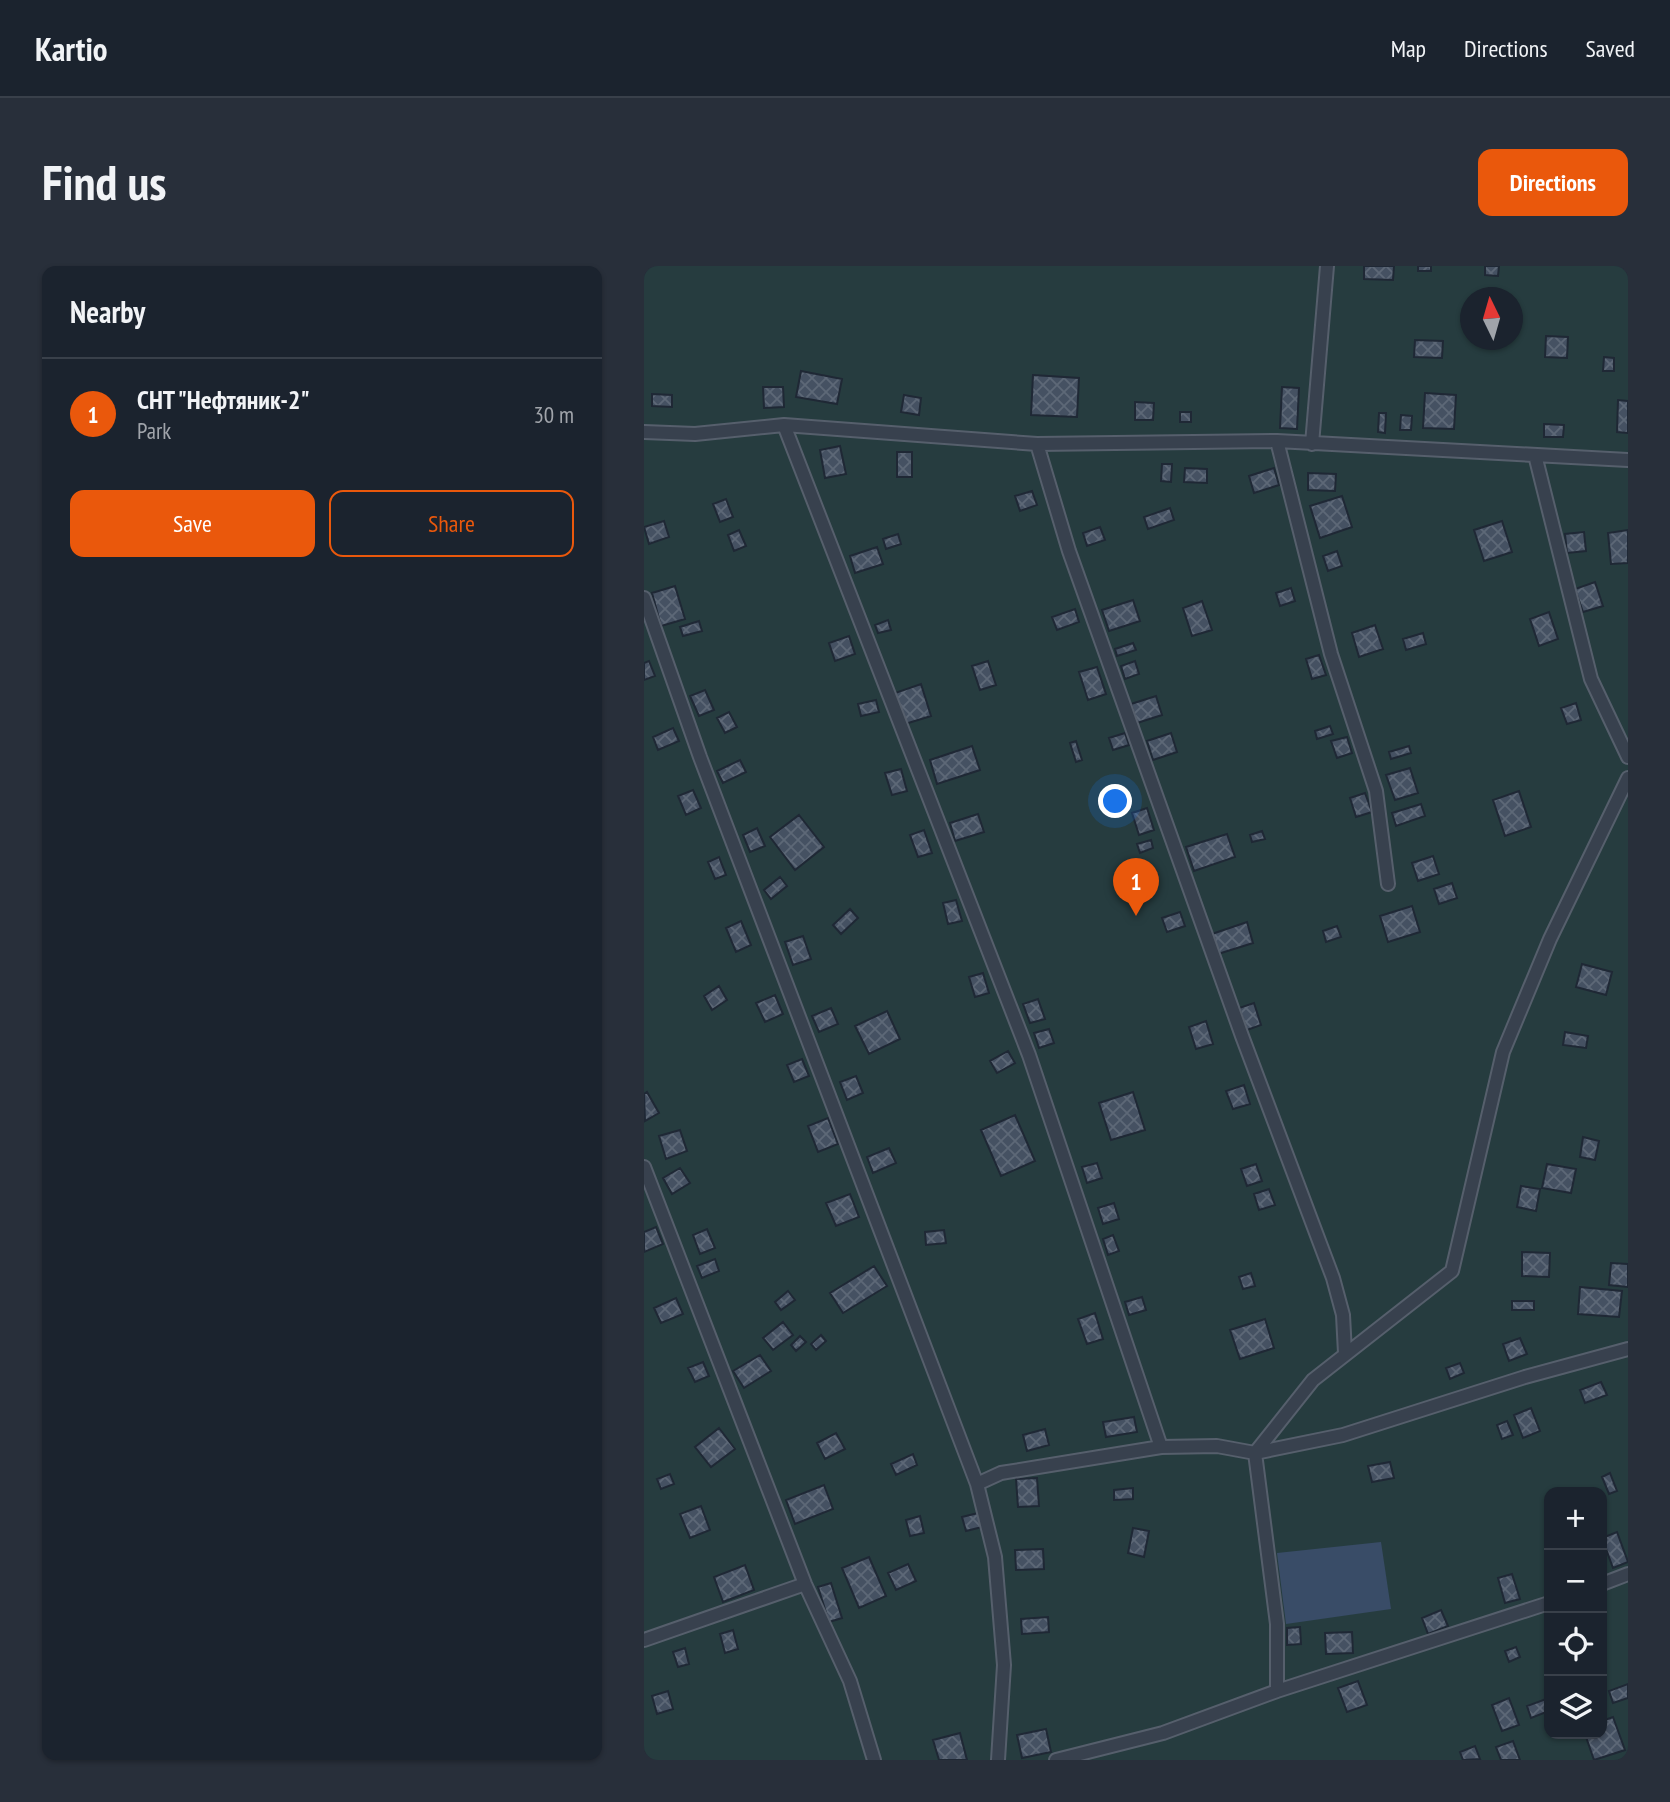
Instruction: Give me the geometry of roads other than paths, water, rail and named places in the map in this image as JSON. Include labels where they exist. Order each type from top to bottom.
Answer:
[{"type":"lane","points":[[1312,444],[1326,266]]},
{"type":"lane","points":[[644,432],[695,434],[784,425],[1037,444],[1276,440],[1628,460]]},
{"type":"lane","points":[[784,425],[1029,1055],[1161,1447]]},
{"type":"lane","points":[[1276,440],[1331,654],[1376,791],[1388,884]]},
{"type":"lane","points":[[1037,444],[1074,564],[1238,1023],[1333,1278],[1343,1315],[1345,1353]]},
{"type":"lane","points":[[1535,455],[1591,679],[1628,757]]},
{"type":"lane","points":[[644,598],[700,757],[977,1484],[995,1557],[1004,1665],[998,1760]]},
{"type":"lane","points":[[1277,1691],[1277,1624],[1255,1453],[1313,1380],[1451,1271],[1503,1052],[1550,939],[1628,778]]},
{"type":"lane","points":[[644,1167],[805,1584],[850,1681],[874,1760]]},
{"type":"lane","points":[[977,1484],[1002,1473],[1161,1447],[1217,1446],[1255,1453],[1343,1435],[1525,1377],[1628,1349]]},
{"type":"lane","points":[[1607,1582],[1628,1574]]},
{"type":"lane","points":[[644,1640],[805,1584]]},
{"type":"lane","points":[[1056,1760],[1163,1733],[1277,1691],[1544,1604]]},
{"type":"water","points":[[1381,1542],[1391,1609],[1286,1624],[1277,1553]]},
{"type":"place","name":"СНТ \"Нефтяник-2\"","points":[[1136,916]]}]
